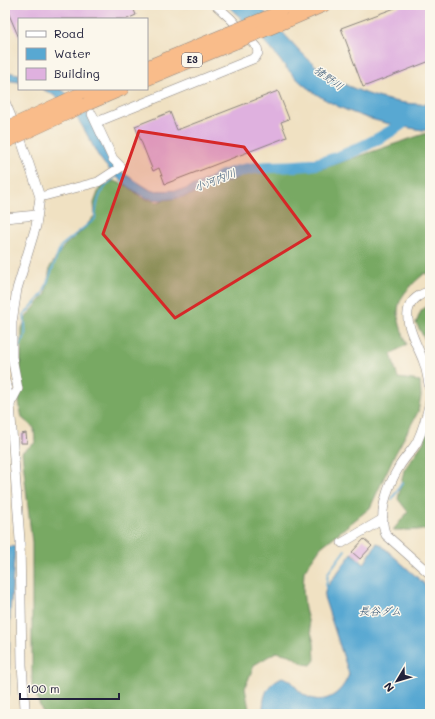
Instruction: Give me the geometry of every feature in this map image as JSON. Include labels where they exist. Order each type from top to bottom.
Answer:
[{"type":"highway","name":"E3","points":[[285,16],[296,5]]},
{"type":"highway","name":"E3","points":[[148,79],[232,38],[285,16],[324,5]]},
{"type":"highway","name":"E3","points":[[148,67],[232,38]]},
{"type":"highway","points":[[88,109],[93,90]]},
{"type":"highway","points":[[5,142],[88,109],[120,90]]},
{"type":"highway","points":[[5,129],[88,109]]},
{"type":"street","points":[[40,197],[98,182],[121,167],[113,159],[88,109],[255,58],[258,53],[257,47],[216,5]]},
{"type":"street","points":[[5,106],[22,144],[40,197],[36,226],[17,288],[12,322],[12,357],[18,389],[10,404]]},
{"type":"street","points":[[5,218],[37,216]]},
{"type":"street","points":[[430,291],[422,294],[413,302],[407,311],[408,325],[424,362],[430,390]]},
{"type":"street","points":[[5,381],[10,404],[20,540],[22,665],[25,708]]},
{"type":"street","points":[[430,401],[426,420],[416,443],[398,468],[386,499],[383,519],[383,526],[386,535],[430,574]]},
{"type":"street","points":[[342,543],[383,519]]},
{"type":"highlighted area","points":[[139,131],[244,147],[310,236],[175,318],[103,234]]},
{"type":"green space","points":[[430,132],[430,275],[425,273],[408,289],[402,297],[398,312],[399,321],[407,344],[391,354],[398,378],[420,381],[421,396],[418,412],[393,458],[370,508],[321,547],[304,571],[303,590],[305,609],[314,643],[315,660],[311,665],[304,664],[290,655],[276,652],[254,665],[245,688],[250,714],[42,714],[32,685],[32,543],[22,452],[35,443],[34,428],[22,418],[19,402],[22,328],[27,316],[46,294],[50,267],[64,246],[81,232],[95,215],[94,203],[100,187],[114,181],[128,186],[142,198],[158,202],[234,175],[324,168]]},
{"type":"green space","points":[[430,303],[430,357],[427,343],[416,323],[421,311]]},
{"type":"green space","points":[[430,425],[430,530],[393,530],[408,512],[398,499],[404,470],[423,443]]},
{"type":"water","name":"猪野川","points":[[227,5],[258,5],[308,59],[336,80],[362,92],[389,100],[403,103],[430,104],[430,131],[393,125],[375,120],[323,99],[294,76],[261,38]]},
{"type":"water","points":[[5,72],[18,74],[18,82],[5,80]]},
{"type":"water","points":[[44,90],[62,90],[65,92],[88,115],[108,158],[123,173],[152,191],[183,190],[229,169],[237,178],[204,191],[179,198],[166,200],[144,197],[124,183],[105,165],[75,115],[61,100]]},
{"type":"water","name":"長谷ダム","points":[[377,543],[380,544],[430,589],[430,714],[263,714],[266,692],[276,680],[282,677],[292,682],[303,694],[318,700],[331,697],[342,688],[349,674],[324,597],[326,588],[352,553],[364,564]]},
{"type":"water","points":[[15,546],[10,614],[9,695],[5,695],[5,547]]},
{"type":"building","points":[[5,5],[132,5],[136,15],[129,18],[18,18],[18,36]]},
{"type":"building","points":[[403,5],[430,5],[430,61],[363,87],[341,28]]},
{"type":"building","points":[[278,91],[289,119],[281,122],[287,137],[165,184],[159,168],[153,171],[135,126],[170,112],[177,130]]},
{"type":"building","points":[[26,433],[27,443],[21,443],[21,434]]},
{"type":"building","points":[[364,539],[372,546],[360,559],[352,552]]},
{"type":"waterway","name":"小河内川","points":[[218,178],[231,173],[253,168],[322,163],[349,153],[378,139],[411,116]]},
{"type":"waterway","points":[[15,350],[24,339],[24,315],[43,294],[61,246],[95,219],[100,194],[103,189],[118,175]]},
{"type":"waterway","points":[[392,499],[402,483]]},
{"type":"waterway","points":[[326,588],[328,573],[345,550]]}]
